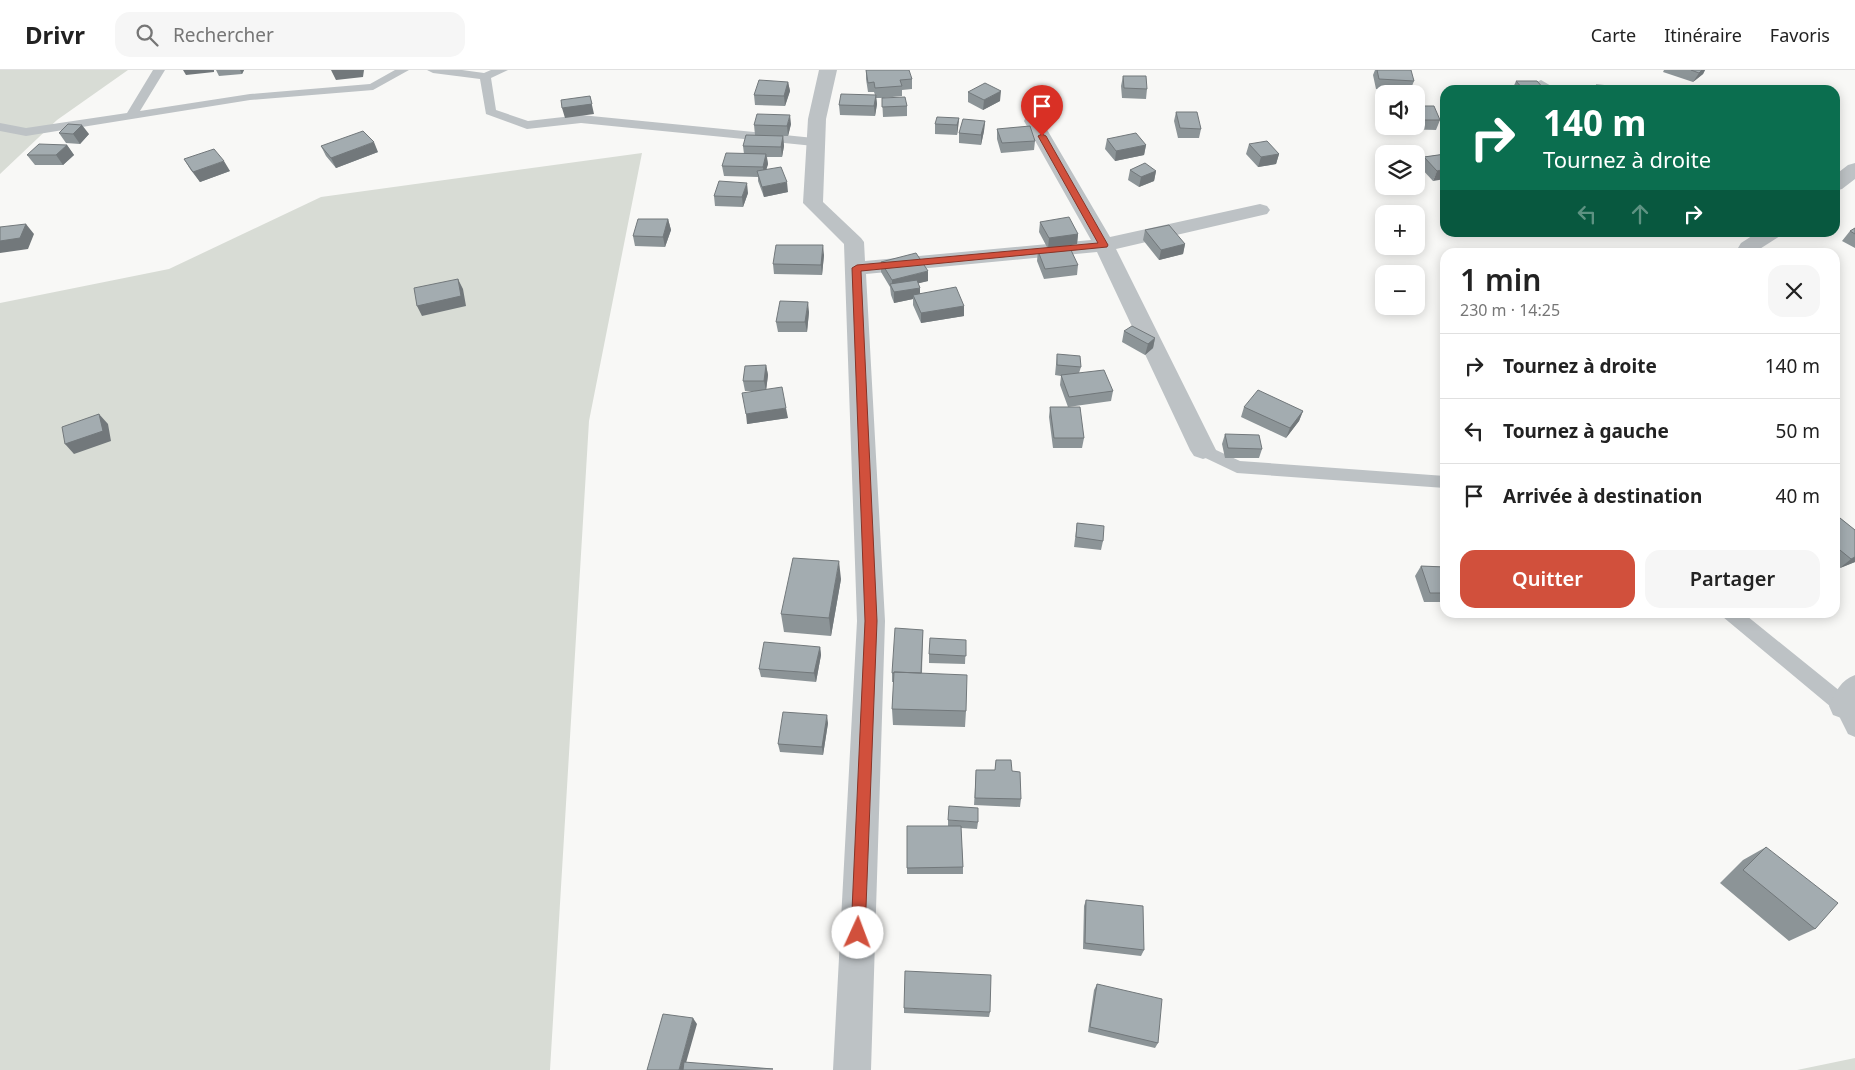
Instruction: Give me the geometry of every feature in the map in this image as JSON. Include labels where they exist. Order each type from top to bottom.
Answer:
[{"type":"street","points":[[828,70],[820,93],[814,142],[813,203],[854,242],[857,268],[871,621],[852,1070]]},
{"type":"street","points":[[1033,121],[1104,245],[1203,450]]},
{"type":"street","points":[[1840,181],[1855,169]]},
{"type":"street","points":[[857,268],[1104,245],[1260,210]]},
{"type":"street","points":[[1748,248],[1765,237]]},
{"type":"lane","points":[[131,116],[159,70]]},
{"type":"lane","points":[[0,127],[26,132],[250,97],[373,87],[403,70]]},
{"type":"lane","points":[[433,70],[485,76],[502,70]]},
{"type":"lane","points":[[485,76],[490,112],[528,125],[581,119],[814,142]]},
{"type":"lane","points":[[1203,450],[1237,467],[1440,482]]},
{"type":"lane","points":[[1737,618],[1851,707]]},
{"type":"shaded area","points":[[0,70],[128,70],[57,120],[0,174]]},
{"type":"shaded area","points":[[642,153],[589,421],[550,1070],[0,1070],[0,303],[169,269],[321,197]]},
{"type":"shaded area","points":[[1855,1058],[1855,1070],[1797,1070]]},
{"type":"building","points":[[866,70],[909,70],[912,79],[900,80],[902,86],[875,88],[874,82],[868,83]]},
{"type":"building","points":[[1377,70],[1411,70],[1414,81],[1379,79]]},
{"type":"building","points":[[1691,70],[1702,70],[1699,73]]},
{"type":"building","points":[[1123,76],[1146,76],[1147,89],[1124,88]]},
{"type":"building","points":[[759,80],[788,82],[784,96],[754,95]]},
{"type":"building","points":[[1516,81],[1537,81],[1541,85],[1520,85]]},
{"type":"building","points":[[985,83],[1001,91],[984,100],[968,92]]},
{"type":"building","points":[[841,94],[876,95],[874,106],[839,105]]},
{"type":"building","points":[[590,96],[592,104],[562,108],[561,100]]},
{"type":"building","points":[[905,97],[907,106],[882,107],[882,98]]},
{"type":"building","points":[[1425,106],[1434,106],[1440,120],[1425,120]]},
{"type":"building","points":[[1176,112],[1197,112],[1201,129],[1180,128]]},
{"type":"building","points":[[757,114],[790,115],[787,126],[754,125]]},
{"type":"building","points":[[937,117],[959,118],[957,125],[935,124]]},
{"type":"building","points":[[963,119],[985,121],[981,135],[959,133]]},
{"type":"building","points":[[68,124],[82,125],[73,134],[59,133]]},
{"type":"building","points":[[1030,126],[1035,141],[1002,143],[997,129]]},
{"type":"building","points":[[363,131],[374,142],[331,158],[321,146]]},
{"type":"building","points":[[1136,133],[1146,145],[1116,151],[1107,139]]},
{"type":"building","points":[[746,135],[783,136],[781,147],[743,146]]},
{"type":"building","points":[[1267,141],[1279,154],[1261,157],[1249,144]]},
{"type":"building","points":[[39,144],[67,145],[56,155],[27,155]]},
{"type":"building","points":[[214,149],[224,161],[193,172],[184,159]]},
{"type":"building","points":[[726,153],[766,154],[763,167],[722,166]]},
{"type":"building","points":[[1440,155],[1440,170],[1437,171],[1425,157]]},
{"type":"building","points":[[1145,163],[1156,171],[1141,177],[1130,170]]},
{"type":"building","points":[[781,167],[787,182],[762,187],[757,171]]},
{"type":"building","points":[[719,181],[747,183],[742,197],[714,196]]},
{"type":"building","points":[[1069,217],[1078,234],[1049,238],[1040,222]]},
{"type":"building","points":[[638,219],[668,219],[663,237],[633,236]]},
{"type":"building","points":[[26,224],[20,238],[0,241],[0,227]]},
{"type":"building","points":[[1169,225],[1185,244],[1161,250],[1145,230]]},
{"type":"building","points":[[776,245],[823,245],[821,265],[773,264]]},
{"type":"building","points":[[1070,248],[1078,265],[1045,269],[1038,251]]},
{"type":"building","points":[[916,253],[928,271],[892,280],[881,262]]},
{"type":"building","points":[[458,279],[461,296],[417,306],[414,288]]},
{"type":"building","points":[[917,280],[920,288],[894,292],[890,284]]},
{"type":"building","points":[[956,287],[964,306],[921,313],[913,295]]},
{"type":"building","points":[[780,301],[808,302],[805,322],[776,322]]},
{"type":"building","points":[[1132,326],[1155,338],[1148,344],[1124,331]]},
{"type":"building","points":[[1057,354],[1080,356],[1081,367],[1057,365]]},
{"type":"building","points":[[766,365],[764,381],[743,381],[745,366]]},
{"type":"building","points":[[1104,370],[1113,391],[1069,397],[1061,375]]},
{"type":"building","points":[[782,387],[786,408],[746,414],[742,393]]},
{"type":"building","points":[[1258,390],[1303,411],[1290,428],[1244,407]]},
{"type":"building","points":[[1050,407],[1080,407],[1084,438],[1054,438]]},
{"type":"building","points":[[99,414],[103,431],[65,444],[62,427]]},
{"type":"building","points":[[1225,434],[1259,435],[1262,449],[1228,448]]},
{"type":"building","points":[[1840,518],[1855,530],[1855,557],[1851,559],[1840,550]]},
{"type":"building","points":[[1077,523],[1104,526],[1103,541],[1076,537]]},
{"type":"building","points":[[793,558],[839,561],[829,618],[781,614]]},
{"type":"building","points":[[1421,566],[1440,567],[1440,593],[1430,593]]},
{"type":"building","points":[[895,628],[923,630],[921,673],[892,673]]},
{"type":"building","points":[[930,638],[966,640],[966,656],[929,654]]},
{"type":"building","points":[[764,642],[820,647],[814,673],[759,669]]},
{"type":"building","points":[[894,672],[967,675],[966,711],[892,709]]},
{"type":"building","points":[[783,712],[827,715],[822,747],[778,744]]},
{"type":"building","points":[[996,760],[1011,760],[1012,771],[1020,772],[1021,799],[975,798],[976,770],[995,770]]},
{"type":"building","points":[[949,806],[978,808],[978,822],[948,820]]},
{"type":"building","points":[[907,826],[961,826],[963,867],[907,868]]},
{"type":"building","points":[[1766,847],[1838,903],[1815,929],[1743,870]]},
{"type":"building","points":[[1086,900],[1143,906],[1144,950],[1085,943]]},
{"type":"building","points":[[905,971],[991,975],[990,1012],[904,1008]]},
{"type":"building","points":[[1097,984],[1162,999],[1158,1043],[1090,1027]]},
{"type":"building","points":[[663,1014],[693,1018],[679,1070],[647,1070]]},
{"type":"building","points":[[684,1062],[773,1069],[683,1070]]},
{"type":"route","points":[[858,933],[871,621],[857,268],[1104,245],[1042,136]]}]
